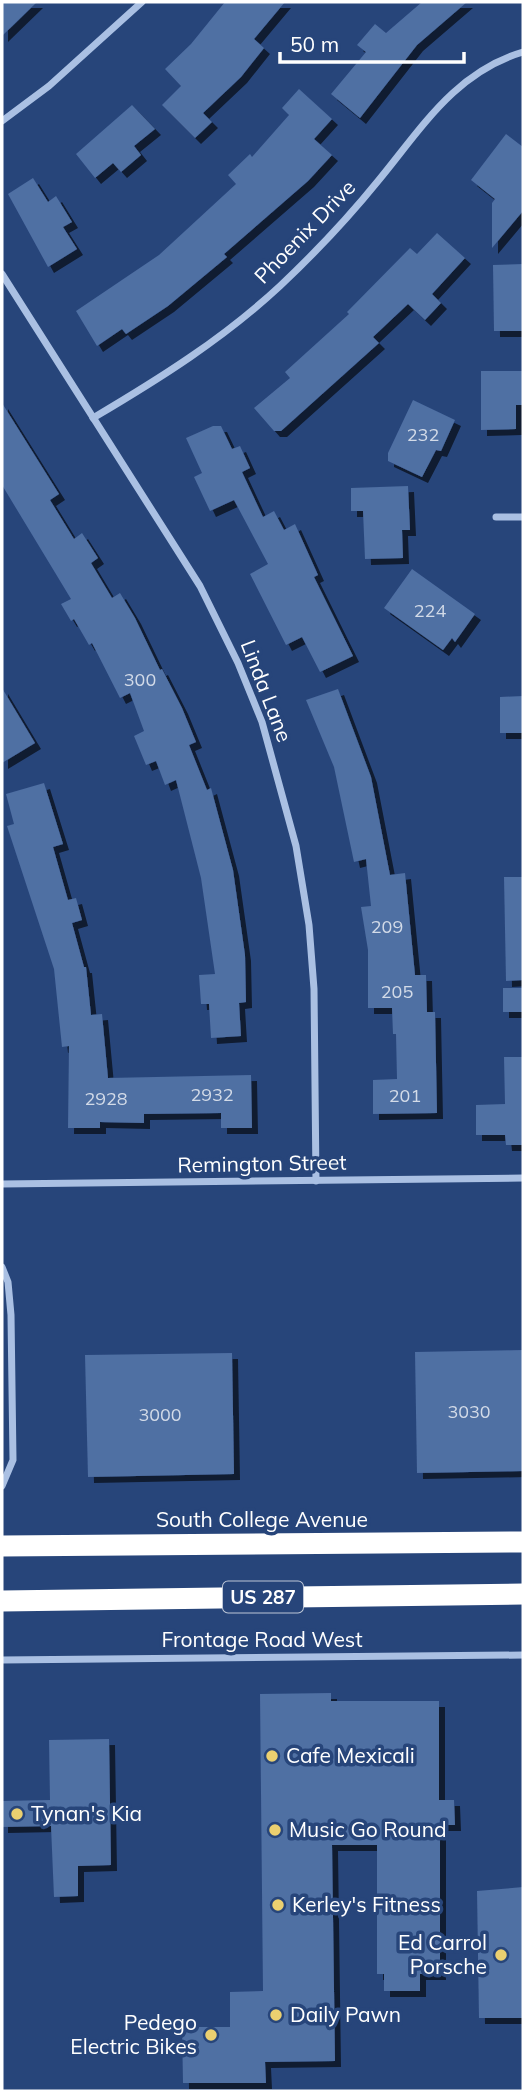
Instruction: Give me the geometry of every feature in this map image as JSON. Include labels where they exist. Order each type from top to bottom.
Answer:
[{"type":"highway","name":"South College Avenue","points":[[2,1546],[523,1542]]},
{"type":"highway","name":"US 287","points":[[2,1601],[523,1594]]},
{"type":"street","points":[[2,121],[49,86],[142,2]]},
{"type":"street","name":"Phoenix Drive","points":[[93,418],[163,377],[216,339],[279,287],[336,230],[432,111],[459,86],[491,66],[523,52]]},
{"type":"street","name":"Linda Lane","points":[[2,274],[200,586],[238,663],[281,783],[296,846],[309,925],[313,989],[316,1181]]},
{"type":"street","points":[[496,517],[523,517]]},
{"type":"street","name":"Remington Street","points":[[2,1184],[523,1178]]},
{"type":"street","points":[[2,1267],[8,1282],[10,1315],[13,1460],[2,1486]]},
{"type":"street","name":"Frontage Road West","points":[[2,1660],[523,1655]]},
{"type":"building","points":[[2,2],[37,2],[2,36]]},
{"type":"building","points":[[225,2],[285,2],[254,39],[264,48],[241,77],[203,113],[212,122],[195,138],[162,105],[181,86],[165,69],[191,44]]},
{"type":"building","points":[[422,2],[467,2],[417,45],[360,118],[331,94],[366,52],[357,45],[375,24],[386,33]]},
{"type":"building","points":[[299,89],[332,119],[314,139],[332,155],[308,181],[224,254],[227,257],[168,306],[126,334],[122,329],[97,346],[76,311],[159,255],[236,184],[228,175],[250,154],[252,157],[289,115],[282,108]]},
{"type":"building","points":[[132,105],[155,129],[134,146],[141,155],[121,172],[113,163],[95,178],[76,154]]},
{"type":"building","points":[[506,134],[523,147],[523,211],[492,248],[492,203],[495,199],[471,180]]},
{"type":"building","points":[[33,178],[48,202],[56,196],[72,222],[63,227],[77,249],[48,267],[8,194]]},
{"type":"building","points":[[437,233],[465,258],[432,294],[441,303],[425,320],[408,304],[373,337],[379,343],[281,431],[274,431],[254,408],[290,378],[285,372],[349,314],[347,312],[410,248],[417,254]]},
{"type":"building","points":[[523,264],[523,331],[494,331],[493,265]]},
{"type":"building","points":[[481,371],[523,371],[523,405],[516,405],[516,429],[481,430]]},
{"type":"building","points":[[413,400],[455,420],[441,451],[436,450],[422,477],[388,461],[388,453]]},
{"type":"building","points":[[2,403],[59,494],[50,500],[74,539],[82,533],[98,558],[91,563],[112,598],[120,593],[135,618],[182,708],[196,742],[189,745],[207,790],[211,788],[233,870],[245,955],[246,1002],[239,1003],[241,1036],[211,1038],[209,1004],[201,1004],[199,975],[215,974],[201,878],[176,780],[165,785],[156,761],[146,765],[134,736],[144,731],[130,693],[120,698],[92,643],[89,645],[74,619],[71,621],[61,604],[71,599],[2,485]]},
{"type":"building","points":[[213,426],[221,426],[232,449],[240,446],[250,468],[242,472],[263,517],[274,511],[284,530],[295,524],[318,575],[314,577],[353,656],[320,672],[302,637],[286,645],[250,574],[268,564],[234,500],[210,511],[194,477],[202,473],[186,438]]},
{"type":"building","points":[[408,486],[410,530],[402,530],[403,558],[365,559],[363,511],[351,511],[351,488]]},
{"type":"building","points":[[412,569],[475,614],[455,642],[452,638],[443,650],[384,608]]},
{"type":"building","points":[[2,688],[35,743],[2,763]]},
{"type":"building","points":[[338,689],[371,777],[390,875],[405,873],[415,975],[426,975],[427,1012],[435,1012],[437,1113],[373,1114],[373,1080],[397,1079],[396,1034],[393,1034],[392,1008],[368,1008],[368,950],[361,907],[371,906],[366,859],[354,862],[334,767],[306,700]]},
{"type":"building","points":[[523,696],[523,733],[500,733],[500,697]]},
{"type":"building","points":[[44,783],[63,844],[53,847],[68,900],[76,898],[82,920],[72,923],[86,967],[91,1015],[102,1014],[108,1078],[251,1075],[252,1128],[221,1128],[221,1113],[144,1114],[144,1123],[100,1122],[100,1128],[68,1128],[69,1046],[62,1047],[54,969],[7,826],[14,824],[6,794]]},
{"type":"building","points":[[504,877],[523,877],[523,980],[506,981]]},
{"type":"building","points":[[503,988],[523,988],[523,1012],[503,1012]]},
{"type":"building","points":[[504,1057],[523,1057],[523,1145],[506,1145],[505,1135],[476,1135],[476,1105],[505,1104]]},
{"type":"building","points":[[523,1350],[523,1471],[417,1473],[415,1352]]},
{"type":"building","points":[[232,1353],[234,1474],[88,1477],[85,1355]]},
{"type":"building","points":[[331,1693],[331,1701],[439,1701],[439,1800],[454,1800],[455,1825],[440,1825],[440,1974],[420,1974],[420,1991],[384,1991],[384,1974],[377,1974],[377,1845],[332,1845],[335,2061],[265,2062],[266,2083],[183,2083],[182,2027],[230,2027],[230,1992],[263,1991],[260,1694]]},
{"type":"building","points":[[109,1739],[111,1865],[78,1866],[78,1896],[54,1897],[51,1826],[2,1827],[2,1801],[50,1800],[49,1740]]},
{"type":"building","name":"Ed Carrol Porsche","points":[[523,1887],[523,2018],[479,2018],[477,1891]]},
{"type":"place","name":"Cafe Mexicali","points":[[272,1756]]},
{"type":"place","name":"Tynan's Kia","points":[[17,1814]]},
{"type":"place","name":"Music Go Round","points":[[275,1830]]},
{"type":"place","name":"Kerley's Fitness","points":[[278,1905]]},
{"type":"place","name":"Ed Carrol Porsche","points":[[501,1955]]},
{"type":"place","name":"Daily Pawn","points":[[276,2015]]},
{"type":"place","name":"Pedego Electric Bikes","points":[[211,2035]]}]
